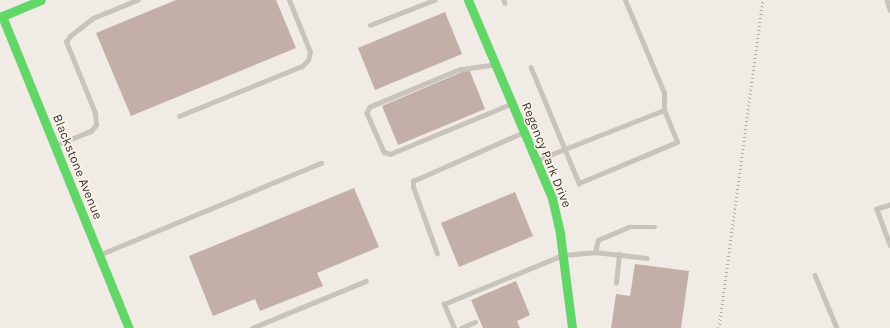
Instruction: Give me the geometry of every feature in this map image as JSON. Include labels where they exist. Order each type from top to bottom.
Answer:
[{"type":"street","points":[[1,17],[41,0]]},
{"type":"street","name":"Regency Park Drive","points":[[468,0],[536,161],[557,217],[572,328]]},
{"type":"street","name":"Blackstone Avenue","points":[[1,17],[129,328]]},
{"type":"lane","points":[[54,145],[91,131],[96,125],[95,114],[66,42],[70,36],[93,18],[137,0]]},
{"type":"lane","points":[[180,116],[302,66],[308,60],[310,52],[289,0]]},
{"type":"lane","points":[[370,25],[434,0]]},
{"type":"lane","points":[[532,67],[579,183],[678,142],[664,110],[664,93],[625,0]]},
{"type":"lane","points":[[887,0],[890,10]]},
{"type":"lane","points":[[496,65],[459,70],[370,107],[367,113],[384,152],[390,154],[512,104]]},
{"type":"lane","points":[[536,161],[664,110]]},
{"type":"lane","points":[[437,254],[413,187],[413,181],[524,132]]},
{"type":"lane","points":[[99,255],[321,163]]},
{"type":"lane","points":[[890,205],[878,209],[890,245]]},
{"type":"lane","points":[[595,252],[598,240],[629,227],[655,227]]},
{"type":"lane","points":[[454,328],[444,304],[563,255],[595,252],[647,258]]},
{"type":"lane","points":[[616,283],[619,254]]},
{"type":"lane","points":[[816,275],[837,328]]},
{"type":"lane","points":[[252,328],[366,281]]},
{"type":"lane","points":[[460,328],[475,322]]},
{"type":"building","points":[[176,0],[276,0],[296,48],[131,116],[96,33]]},
{"type":"building","points":[[445,12],[462,54],[375,90],[358,48]]},
{"type":"building","points":[[469,69],[485,109],[398,145],[382,106]]},
{"type":"building","points":[[354,188],[379,247],[317,273],[323,286],[260,311],[255,299],[213,316],[189,256]]},
{"type":"building","points":[[515,192],[533,236],[459,267],[441,223]]},
{"type":"building","points":[[635,264],[689,271],[681,328],[611,328],[616,294],[630,296]]},
{"type":"building","points":[[516,281],[530,315],[517,321],[520,328],[483,328],[471,300]]},
{"type":"railway","points":[[719,328],[763,0]]},
{"type":"traffic: fast","points":[[0,17],[41,0]]},
{"type":"traffic: fast","points":[[468,0],[552,198],[560,234],[572,328]]},
{"type":"traffic: fast","points":[[2,16],[129,328]]}]
